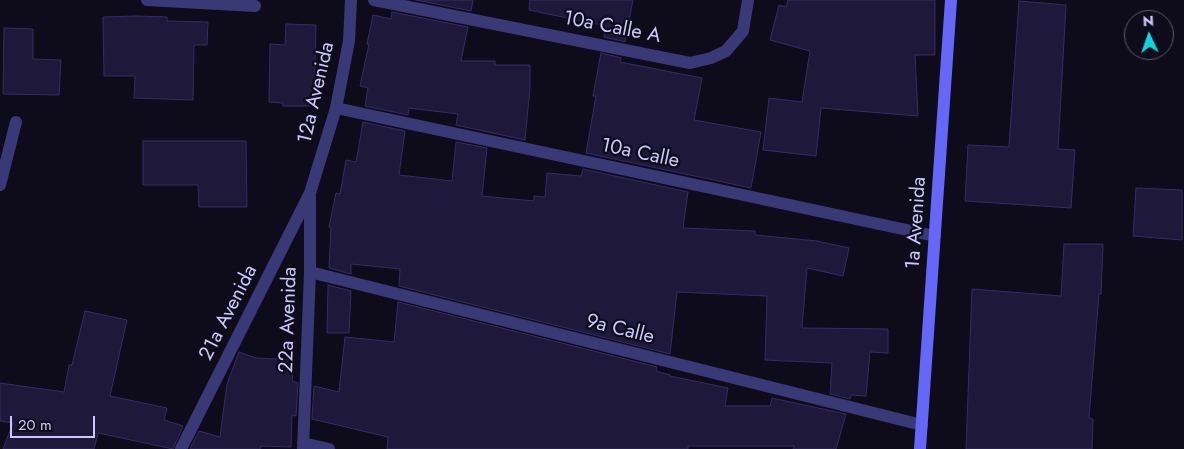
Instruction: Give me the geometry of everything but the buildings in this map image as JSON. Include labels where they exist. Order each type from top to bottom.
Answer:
[{"type":"street","points":[[147,0],[255,6]]},
{"type":"street","name":"12a Avenida","points":[[310,193],[336,108],[349,41],[351,0]]},
{"type":"street","name":"10a Calle A","points":[[374,0],[690,63],[711,58],[726,51],[743,32],[748,0]]},
{"type":"street","name":"1a Avenida","points":[[920,449],[951,0]]},
{"type":"street","name":"10a Calle","points":[[336,108],[935,236]]},
{"type":"street","points":[[0,185],[16,122]]},
{"type":"street","name":"22a Avenida","points":[[303,446],[310,272],[310,193]]},
{"type":"street","name":"21a Avenida","points":[[181,449],[310,193]]},
{"type":"street","name":"9a Calle","points":[[310,272],[922,425]]},
{"type":"street","points":[[303,446],[329,449]]}]
